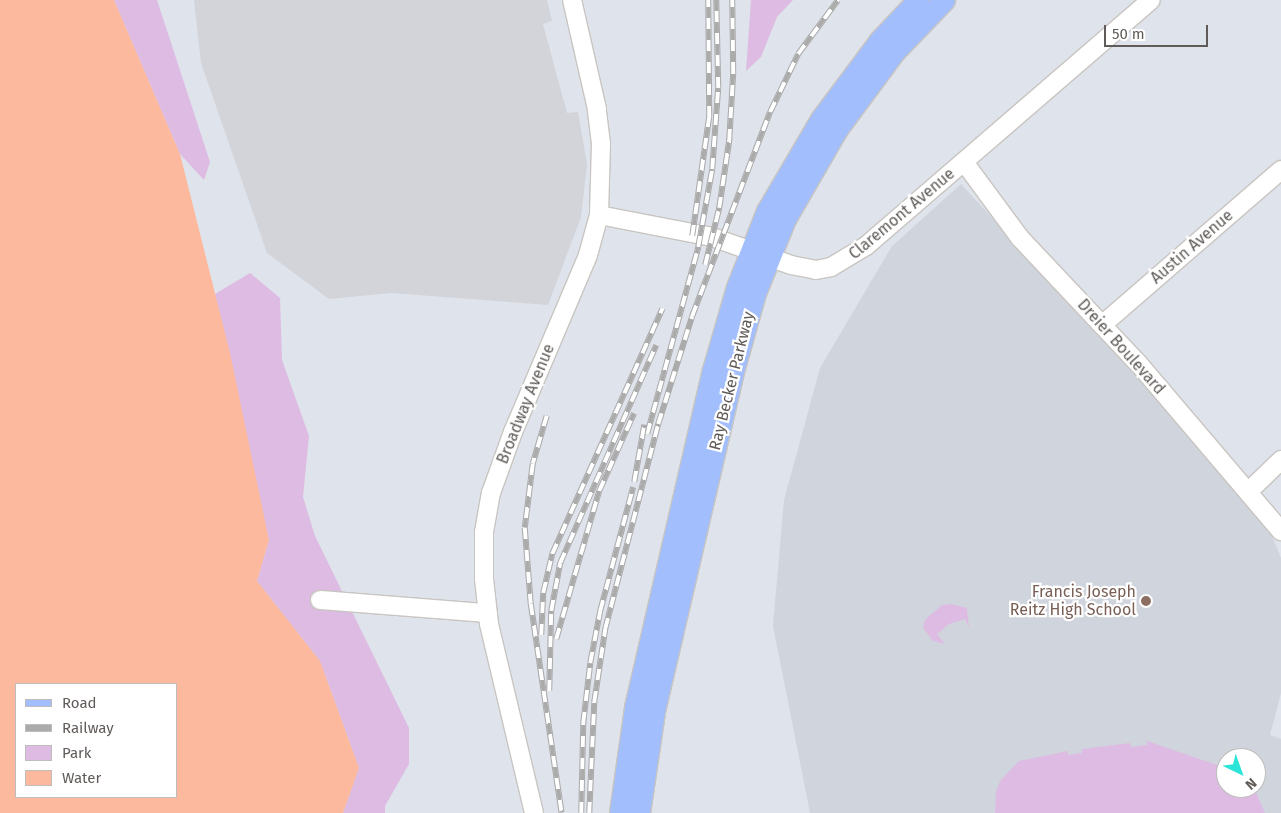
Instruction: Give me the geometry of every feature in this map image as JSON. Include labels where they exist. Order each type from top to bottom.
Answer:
[{"type":"main road","name":"Ray Becker Parkway","points":[[639,813],[652,720],[692,540],[742,334],[759,255],[784,180],[821,119],[880,40],[918,0]]},
{"type":"main road","name":"Ray Becker Parkway","points":[[620,813],[635,707],[724,329],[759,255],[837,129],[894,52],[944,0]]},
{"type":"street","name":"Broadway Avenue","points":[[534,813],[488,613],[484,542],[491,493],[513,432],[588,255],[600,215],[601,144],[597,109],[572,0]]},
{"type":"street","name":"Claremont Avenue","points":[[600,215],[712,237],[759,255],[816,270],[845,261],[964,162],[1151,0]]},
{"type":"street","name":"Dreier Boulevard","points":[[964,162],[1020,238],[1102,325],[1249,491],[1281,531]]},
{"type":"street","name":"Austin Avenue","points":[[1102,325],[1281,170]]},
{"type":"street","points":[[1249,491],[1281,460]]},
{"type":"street","points":[[320,600],[488,613]]},
{"type":"shaded area","points":[[194,0],[547,0],[552,21],[543,24],[567,113],[578,112],[587,164],[581,217],[548,305],[391,293],[329,299],[267,253],[201,63]]},
{"type":"shaded area","points":[[961,184],[1104,339],[1270,531],[1281,558],[1281,693],[1270,735],[1281,739],[1281,813],[810,813],[773,626],[784,500],[820,368],[892,246]]},
{"type":"green space","points":[[114,0],[157,0],[210,162],[204,180],[180,154]]},
{"type":"green space","points":[[751,0],[793,0],[777,17],[761,57],[746,71]]},
{"type":"green space","points":[[250,273],[280,298],[282,360],[309,436],[303,497],[315,536],[409,728],[409,764],[385,806],[385,813],[343,813],[359,768],[320,661],[257,581],[269,540],[215,294]]},
{"type":"green space","points":[[952,604],[967,608],[969,628],[965,619],[949,624],[937,634],[945,644],[933,641],[923,628],[925,620],[942,605]]},
{"type":"green space","points":[[1147,741],[1216,765],[1216,798],[1258,798],[1265,813],[995,813],[996,792],[1000,781],[1019,761],[1068,751],[1068,755],[1082,753],[1082,749],[1130,743],[1131,747],[1147,745]]},
{"type":"water","points":[[0,0],[114,0],[180,154],[230,353],[269,540],[257,581],[320,661],[359,768],[343,813],[0,813]]},
{"type":"railway","points":[[692,236],[709,117],[708,0]]},
{"type":"railway","points":[[647,434],[698,247],[712,169],[718,88],[716,0]]},
{"type":"railway","points":[[705,265],[719,208],[729,140],[733,73],[732,0]]},
{"type":"railway","points":[[589,813],[594,702],[605,629],[658,424],[692,316],[770,112],[798,54],[838,0]]},
{"type":"railway","points":[[541,635],[543,593],[552,554],[662,309]]},
{"type":"railway","points":[[549,691],[551,611],[560,563],[656,345]]},
{"type":"railway","points":[[556,639],[599,491],[634,413]]},
{"type":"railway","points":[[547,416],[533,464],[525,528],[531,604],[562,813]]},
{"type":"railway","points":[[634,482],[644,425]]},
{"type":"railway","points":[[581,813],[583,723],[590,663],[600,611],[633,487]]},
{"type":"place","name":"Francis Joseph Reitz High School","points":[[1146,601]]}]
